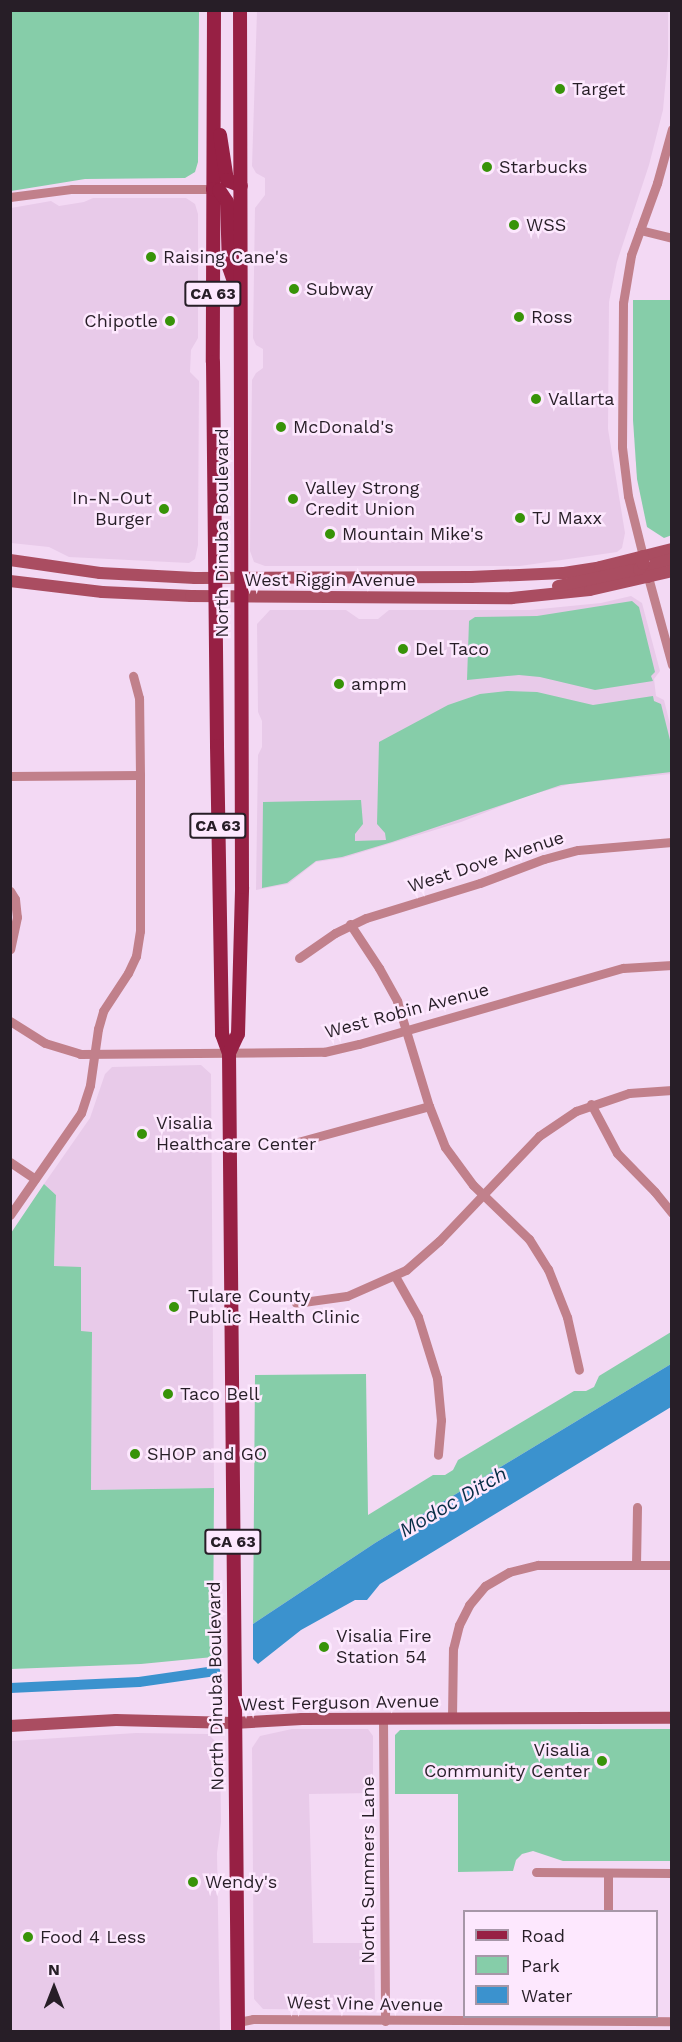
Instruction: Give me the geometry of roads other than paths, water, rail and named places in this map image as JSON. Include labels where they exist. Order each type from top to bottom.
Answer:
[{"type":"main road","name":"North Dinuba Boulevard","points":[[214,10],[215,578],[222,1034],[229,1053],[238,2026]]},
{"type":"main road","name":"North Dinuba Boulevard","points":[[229,1053],[238,1034],[242,887],[240,10]]},
{"type":"main road","points":[[213,92],[227,180],[241,186]]},
{"type":"main road","points":[[213,189],[219,190],[227,202],[229,267],[240,300]]},
{"type":"main road","name":"West Riggin Avenue","points":[[10,560],[111,574],[215,578],[523,576],[564,573],[672,549]]},
{"type":"main road","points":[[500,598],[623,574],[639,569],[644,564],[643,556]]},
{"type":"main road","points":[[648,578],[655,564],[672,559]]},
{"type":"main road","name":"West Riggin Avenue","points":[[10,581],[102,592],[240,598],[500,598],[579,592],[672,571]]},
{"type":"main road","name":"West Ferguson Avenue","points":[[10,1726],[116,1720],[234,1723],[302,1719],[672,1718]]},
{"type":"street","points":[[643,556],[626,480],[621,422],[623,303],[632,255],[672,129]]},
{"type":"street","points":[[10,197],[82,189],[213,189]]},
{"type":"street","points":[[640,230],[672,238]]},
{"type":"street","points":[[648,578],[672,665]]},
{"type":"street","points":[[10,1215],[81,1113],[90,1085],[104,1011],[129,974],[136,956],[140,931],[140,775],[139,699],[133,676]]},
{"type":"street","points":[[10,776],[140,775]]},
{"type":"street","name":"West Dove Avenue","points":[[299,958],[350,924],[561,854],[602,847],[672,842]]},
{"type":"street","points":[[10,891],[15,899],[17,916],[10,948]]},
{"type":"street","points":[[350,924],[389,985],[445,1147],[463,1174],[517,1226],[548,1269],[567,1317],[579,1370]]},
{"type":"street","name":"West Robin Avenue","points":[[10,1021],[45,1043],[64,1050],[95,1055],[324,1052],[623,968],[672,965]]},
{"type":"street","points":[[296,1303],[347,1296],[395,1276],[433,1247],[539,1136],[576,1111],[591,1104],[629,1093],[672,1090]]},
{"type":"street","points":[[591,1104],[617,1153],[672,1213]]},
{"type":"street","points":[[294,1143],[429,1106]]},
{"type":"street","points":[[10,1162],[35,1179]]},
{"type":"street","points":[[395,1276],[418,1317],[437,1378],[441,1420],[438,1455]]},
{"type":"street","points":[[636,1565],[637,1507]]},
{"type":"street","points":[[452,1718],[453,1649],[459,1625],[469,1605],[485,1586],[509,1572],[538,1565],[672,1565]]},
{"type":"street","name":"North Summers Lane","points":[[383,1719],[385,2021]]},
{"type":"street","points":[[536,1872],[672,1873]]},
{"type":"street","points":[[608,1874],[608,1910]]},
{"type":"street","name":"West Vine Avenue","points":[[238,2026],[385,2021],[535,2026],[607,2019],[672,2021]]},
{"type":"water","points":[[671,1364],[671,1407],[380,1584],[367,1600],[355,1600],[301,1630],[258,1664],[253,1659],[253,1624],[375,1543]]},
{"type":"waterway","name":"Modoc Ditch","points":[[10,1688],[139,1682],[215,1671]]},
{"type":"place","name":"Target","points":[[560,89]]},
{"type":"place","name":"Starbucks","points":[[487,167]]},
{"type":"place","name":"WSS","points":[[514,225]]},
{"type":"place","name":"Raising Cane's","points":[[151,257]]},
{"type":"place","name":"Subway","points":[[294,289]]},
{"type":"place","name":"Ross","points":[[519,317]]},
{"type":"place","name":"Chipotle","points":[[170,321]]},
{"type":"place","name":"Vallarta","points":[[536,399]]},
{"type":"place","name":"McDonald's","points":[[281,427]]},
{"type":"place","name":"Valley Strong Credit Union","points":[[293,499]]},
{"type":"place","name":"In-N-Out Burger","points":[[164,509]]},
{"type":"place","name":"TJ Maxx","points":[[520,518]]},
{"type":"place","name":"Mountain Mike's","points":[[330,534]]},
{"type":"place","name":"Del Taco","points":[[403,649]]},
{"type":"place","name":"ampm","points":[[339,684]]},
{"type":"place","name":"Visalia Healthcare Center","points":[[142,1134]]},
{"type":"place","name":"Tulare County Public Health Clinic","points":[[174,1307]]},
{"type":"place","name":"Taco Bell","points":[[168,1394]]},
{"type":"place","name":"SHOP and GO","points":[[135,1454]]},
{"type":"place","name":"Visalia Fire Station 54","points":[[324,1647]]},
{"type":"place","name":"Visalia Community Center","points":[[602,1761]]},
{"type":"place","name":"Wendy's","points":[[193,1882]]},
{"type":"place","name":"Food 4 Less","points":[[28,1937]]}]
